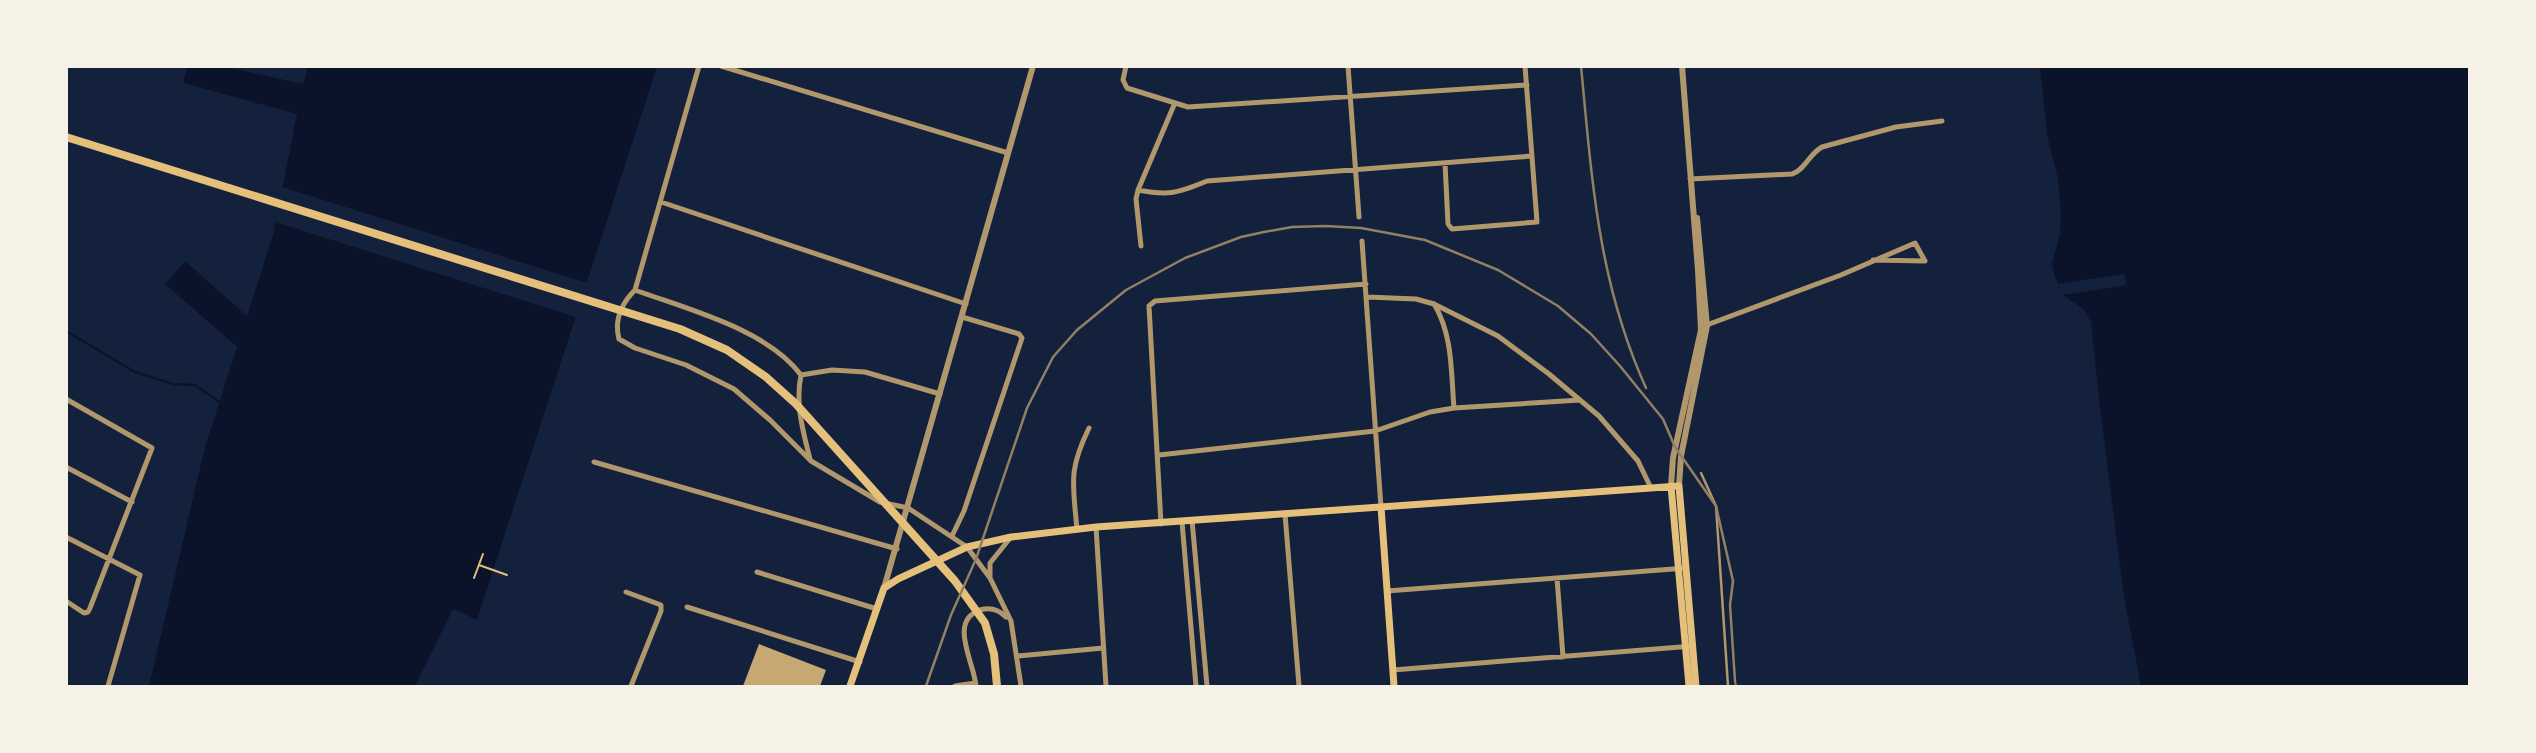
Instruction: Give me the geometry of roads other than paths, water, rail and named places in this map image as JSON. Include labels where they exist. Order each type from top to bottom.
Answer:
[{"type":"main road","points":[[66,136],[680,329],[727,350],[766,377],[796,404],[955,580],[985,623],[994,654],[997,687]]},
{"type":"main road","points":[[850,687],[884,589],[898,579],[967,547],[1011,537],[1096,527],[1675,486],[1689,646],[1696,687]]},
{"type":"main road","points":[[1381,507],[1394,687]]},
{"type":"main road","points":[[1689,646],[1689,687]]},
{"type":"street","points":[[699,66],[635,290],[626,299],[615,326],[619,339],[635,348],[686,365],[734,389],[811,461],[880,502],[908,508],[967,547],[990,579],[1011,621],[1021,687]]},
{"type":"street","points":[[721,66],[1008,153]]},
{"type":"street","points":[[884,589],[1033,66]]},
{"type":"street","points":[[1126,66],[1123,80],[1127,88],[1174,105],[1188,107],[1527,85]]},
{"type":"street","points":[[1348,66],[1359,217]]},
{"type":"street","points":[[1445,163],[1448,224],[1452,229],[1537,222],[1525,66]]},
{"type":"street","points":[[1675,486],[1673,458],[1704,326],[1684,66]]},
{"type":"street","points":[[1141,246],[1136,199],[1149,159],[1174,105]]},
{"type":"street","points":[[1692,179],[1792,174],[1799,172],[1812,152],[1822,147],[1896,127],[1942,121]]},
{"type":"street","points":[[1138,191],[1161,195],[1180,192],[1207,181],[1532,156]]},
{"type":"street","points":[[661,202],[966,304]]},
{"type":"street","points":[[1362,241],[1381,507]]},
{"type":"street","points":[[1704,326],[1841,275],[1873,260],[1915,243],[1925,261],[1873,260]]},
{"type":"street","points":[[1161,524],[1149,306],[1155,301],[1366,284]]},
{"type":"street","points":[[635,290],[738,329],[792,362],[801,375],[798,392],[811,461]]},
{"type":"street","points":[[1367,297],[1416,299],[1434,304],[1498,336],[1599,416],[1638,461],[1650,486]]},
{"type":"street","points":[[1434,304],[1443,318],[1448,342],[1454,408]]},
{"type":"street","points":[[952,536],[964,511],[1022,338],[1019,334],[962,317]]},
{"type":"street","points":[[801,375],[832,370],[865,372],[940,394]]},
{"type":"street","points":[[66,399],[152,448],[88,612],[84,613],[68,602],[66,610]]},
{"type":"street","points":[[1159,455],[1375,431],[1430,412],[1454,408],[1580,400]]},
{"type":"street","points":[[1077,530],[1072,472],[1076,454],[1089,428]]},
{"type":"street","points":[[594,462],[897,549]]},
{"type":"street","points":[[66,467],[132,502]]},
{"type":"street","points":[[1285,514],[1299,687]]},
{"type":"street","points":[[1192,520],[1207,687]]},
{"type":"street","points":[[1182,522],[1196,687]]},
{"type":"street","points":[[1096,527],[1106,687]]},
{"type":"street","points":[[66,537],[140,575],[107,687]]},
{"type":"street","points":[[990,579],[990,563],[1011,537]]},
{"type":"street","points":[[1387,591],[1682,569]]},
{"type":"street","points":[[757,572],[877,609]]},
{"type":"street","points":[[1557,578],[1563,657]]},
{"type":"street","points":[[626,592],[661,605],[662,611],[631,687]]},
{"type":"street","points":[[687,607],[860,662]]},
{"type":"street","points":[[955,687],[976,685],[963,639],[964,625],[971,615],[985,609],[995,610],[1011,621]]},
{"type":"street","points":[[1193,647],[1203,645]]},
{"type":"street","points":[[1392,670],[1689,646]]},
{"type":"street","points":[[1018,656],[1103,648]]},
{"type":"lane","points":[[1701,473],[1716,506],[1728,687]]},
{"type":"water","points":[[187,67],[227,67],[303,84],[308,67],[657,67],[477,620],[453,609],[415,686],[149,686],[205,447],[237,347],[165,284],[185,261],[247,316],[273,235],[297,114],[183,83]]},
{"type":"water","points":[[2040,67],[2469,67],[2469,686],[2141,686],[2124,598],[2091,322],[2084,310],[2063,295],[2052,264],[2061,217],[2058,179],[2047,135]]},
{"type":"waterway","points":[[66,331],[135,372],[173,384],[195,385],[222,404]]},
{"type":"tram line","points":[[1735,681],[1736,686]]},
{"type":"railway","points":[[1581,66],[1594,190],[1607,270],[1617,309],[1646,388]]},
{"type":"railway","points":[[926,686],[951,615],[976,559],[1027,408],[1053,357],[1077,330],[1126,290],[1185,258],[1241,237],[1292,227],[1326,226],[1361,228],[1425,240],[1498,270],[1558,306],[1591,334],[1620,366],[1663,419],[1675,447],[1716,506],[1733,581],[1730,605],[1735,681]]}]
